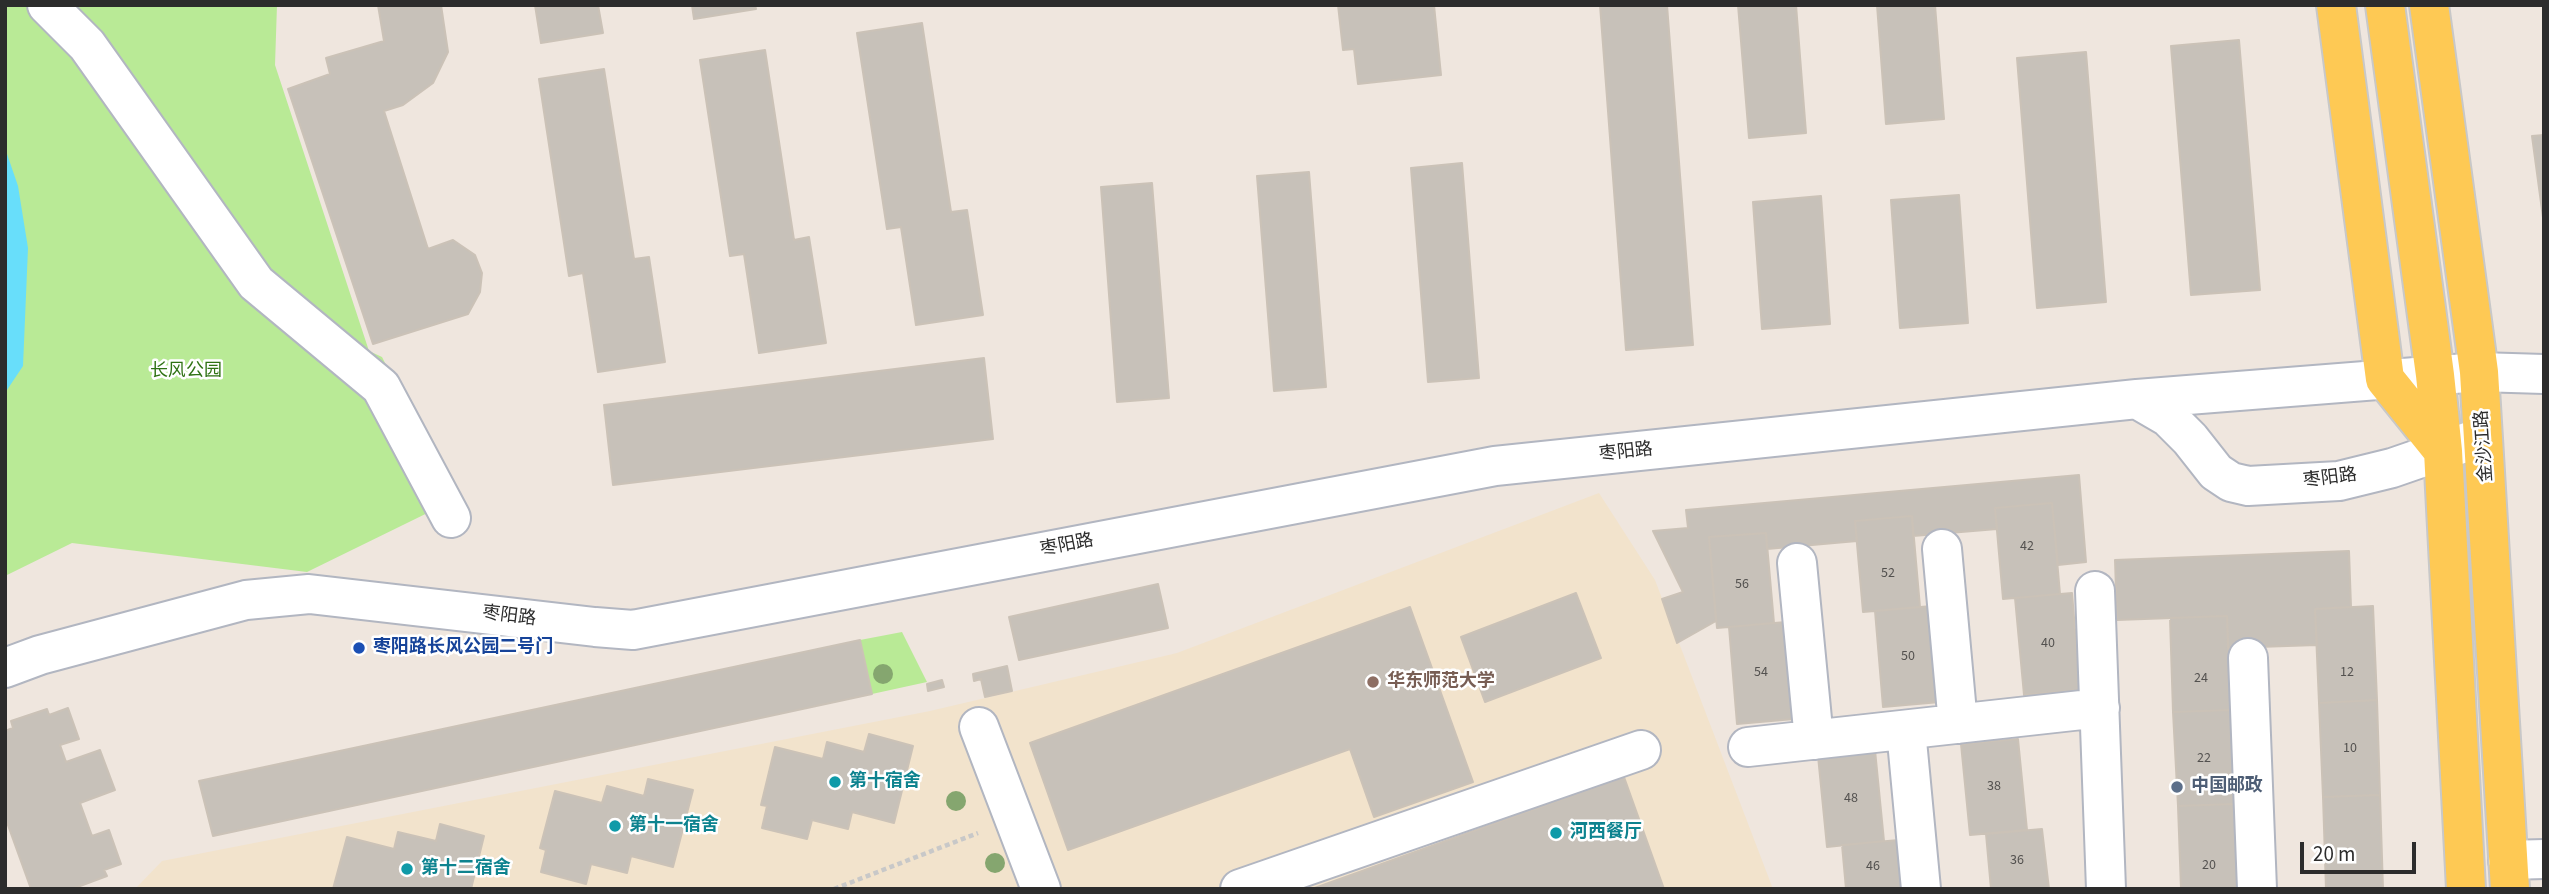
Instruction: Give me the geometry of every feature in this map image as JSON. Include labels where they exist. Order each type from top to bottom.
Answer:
[{"type":"main road","points":[[2336,5],[2385,379],[2443,451]]},
{"type":"main road","points":[[2385,5],[2443,451],[2466,889]]},
{"type":"main road","name":"金沙江路","points":[[2429,5],[2510,373],[2485,435],[2521,869]]},
{"type":"street","points":[[47,5],[87,44],[256,283],[381,387],[451,518]]},
{"type":"street","name":"枣阳路","points":[[5,668],[40,655],[246,600],[309,594],[633,630],[1496,466],[2137,399],[2435,375],[2510,373]]},
{"type":"street","name":"枣阳路","points":[[2137,399],[2168,417],[2190,439],[2216,472],[2231,482],[2248,486],[2339,481],[2392,468],[2485,435]]},
{"type":"street","points":[[1942,549],[1972,723]]},
{"type":"street","points":[[1810,562],[1826,739]]},
{"type":"street","points":[[2095,591],[2106,889]]},
{"type":"street","points":[[1972,723],[1973,595]]},
{"type":"street","points":[[2248,658],[2257,889]]},
{"type":"street","points":[[1748,747],[2100,709]]},
{"type":"street","points":[[979,727],[1041,889]]},
{"type":"street","points":[[1906,730],[1921,889]]},
{"type":"street","points":[[1240,889],[1641,750]]},
{"type":"path","points":[[834,889],[1015,819]]},
{"type":"shaded area","name":"华东师范大学","points":[[1599,493],[1655,580],[1773,889],[135,889],[162,861],[930,711],[1177,653]]},
{"type":"green space","name":"长风公园","points":[[5,5],[277,5],[275,65],[369,351],[382,357],[454,500],[307,572],[72,543],[5,576]]},
{"type":"green space","points":[[902,632],[927,682],[872,694],[860,640]]},
{"type":"water","points":[[5,148],[18,186],[28,248],[23,366],[5,393]]},
{"type":"building","points":[[378,5],[441,5],[448,52],[433,83],[403,105],[384,111],[428,249],[453,240],[475,255],[482,273],[480,292],[468,314],[373,344],[288,89],[330,74],[326,58],[384,41]]},
{"type":"building","points":[[535,5],[598,5],[603,33],[541,43]]},
{"type":"building","points":[[692,5],[755,5],[756,9],[694,19]]},
{"type":"building","points":[[1338,5],[1434,5],[1441,75],[1358,84],[1354,49],[1343,50]]},
{"type":"building","points":[[1600,5],[1667,5],[1693,345],[1626,350]]},
{"type":"building","points":[[1738,5],[1796,5],[1806,133],[1749,138]]},
{"type":"building","points":[[1877,5],[1935,5],[1944,119],[1886,124]]},
{"type":"building","points":[[922,23],[951,212],[967,210],[983,315],[916,325],[901,227],[887,229],[857,33]]},
{"type":"building","points":[[2239,40],[2260,290],[2191,295],[2171,46]]},
{"type":"building","points":[[765,50],[794,240],[809,237],[826,343],[759,353],[744,254],[730,256],[700,60]]},
{"type":"building","points":[[2086,52],[2106,302],[2037,308],[2017,58]]},
{"type":"building","points":[[604,69],[634,259],[649,257],[665,362],[598,372],[583,273],[569,276],[539,79]]},
{"type":"building","points":[[2544,135],[2544,225],[2532,136]]},
{"type":"building","points":[[1462,163],[1479,378],[1428,382],[1411,168]]},
{"type":"building","points":[[1309,172],[1326,387],[1274,391],[1257,176]]},
{"type":"building","points":[[1152,183],[1169,398],[1117,402],[1101,187]]},
{"type":"building","points":[[1959,195],[1968,323],[1900,328],[1891,200]]},
{"type":"building","points":[[1821,196],[1830,324],[1762,329],[1753,202]]},
{"type":"building","points":[[984,358],[993,439],[613,485],[604,405]]},
{"type":"building","points":[[2079,475],[2086,562],[2058,565],[2052,503],[1995,508],[1997,529],[1913,536],[1912,516],[1855,521],[1857,541],[1767,549],[1766,533],[1709,537],[1716,621],[1677,643],[1662,599],[1683,592],[1653,531],[1688,528],[1686,510]]},
{"type":"building","points":[[2052,503],[2060,594],[2003,599],[1995,508]]},
{"type":"building","points":[[1912,516],[1920,607],[1863,612],[1855,521]]},
{"type":"building","points":[[1766,533],[1774,623],[1717,628],[1709,537]]},
{"type":"building","points":[[2349,551],[2351,607],[2315,609],[2317,645],[2228,648],[2227,616],[2117,620],[2115,560]]},
{"type":"building","points":[[1158,584],[1168,628],[1019,660],[1009,617]]},
{"type":"building","points":[[1576,593],[1601,658],[1485,702],[1461,637]]},
{"type":"building","points":[[2072,593],[2080,690],[2024,695],[2015,598]]},
{"type":"building","points":[[1932,606],[1940,702],[1883,707],[1875,611]]},
{"type":"building","points":[[2373,606],[2377,700],[2319,703],[2315,609]]},
{"type":"building","points":[[1410,607],[1473,782],[1374,817],[1350,749],[1068,850],[1030,743]]},
{"type":"building","points":[[2227,616],[2231,710],[2173,712],[2170,618]]},
{"type":"building","points":[[1786,622],[1794,719],[1737,724],[1729,627]]},
{"type":"building","points":[[860,640],[872,694],[213,836],[199,781]]},
{"type":"building","points":[[1007,666],[1012,691],[985,697],[981,679],[974,681],[973,674]]},
{"type":"building","points":[[942,680],[944,687],[928,691],[927,684]]},
{"type":"building","points":[[2377,700],[2380,795],[2323,797],[2319,703]]},
{"type":"building","points":[[68,708],[79,739],[60,745],[66,762],[100,750],[115,790],[80,803],[92,836],[109,830],[121,864],[104,870],[107,876],[72,889],[31,889],[5,817],[5,731],[13,728],[11,721],[47,709],[49,715]]},
{"type":"building","points":[[2231,710],[2234,804],[2178,806],[2173,712]]},
{"type":"building","name":"第十宿舍","points":[[869,734],[913,746],[894,823],[852,812],[848,829],[812,820],[807,839],[762,828],[767,806],[761,805],[775,747],[823,759],[827,742],[864,752]]},
{"type":"building","points":[[2018,739],[2027,830],[1970,835],[1961,744]]},
{"type":"building","points":[[1875,750],[1884,841],[1827,847],[1818,756]]},
{"type":"building","name":"河西餐厅","points":[[1624,777],[1664,889],[1312,889]]},
{"type":"building","name":"第十一宿舍","points":[[648,779],[693,790],[673,867],[631,856],[627,873],[591,864],[586,884],[541,872],[546,850],[540,848],[555,791],[602,803],[607,786],[644,796]]},
{"type":"building","points":[[2380,795],[2383,889],[2326,889],[2323,797]]},
{"type":"building","points":[[2234,804],[2238,889],[2181,889],[2178,806]]},
{"type":"building","name":"第十二宿舍","points":[[440,824],[484,836],[471,889],[333,889],[347,837],[394,849],[398,832],[436,841]]},
{"type":"building","points":[[2042,829],[2049,889],[1991,889],[1986,834]]},
{"type":"building","points":[[1899,840],[1904,889],[1846,889],[1842,845]]},
{"type":"place","name":"枣阳路长风公园二号门","points":[[359,648]]},
{"type":"place","name":"华东师范大学","points":[[1373,682]]},
{"type":"place","name":"第十宿舍","points":[[835,782]]},
{"type":"place","name":"中国邮政","points":[[2177,787]]},
{"type":"place","name":"第十一宿舍","points":[[615,826]]},
{"type":"place","name":"河西餐厅","points":[[1556,833]]},
{"type":"place","name":"第十二宿舍","points":[[407,869]]}]
